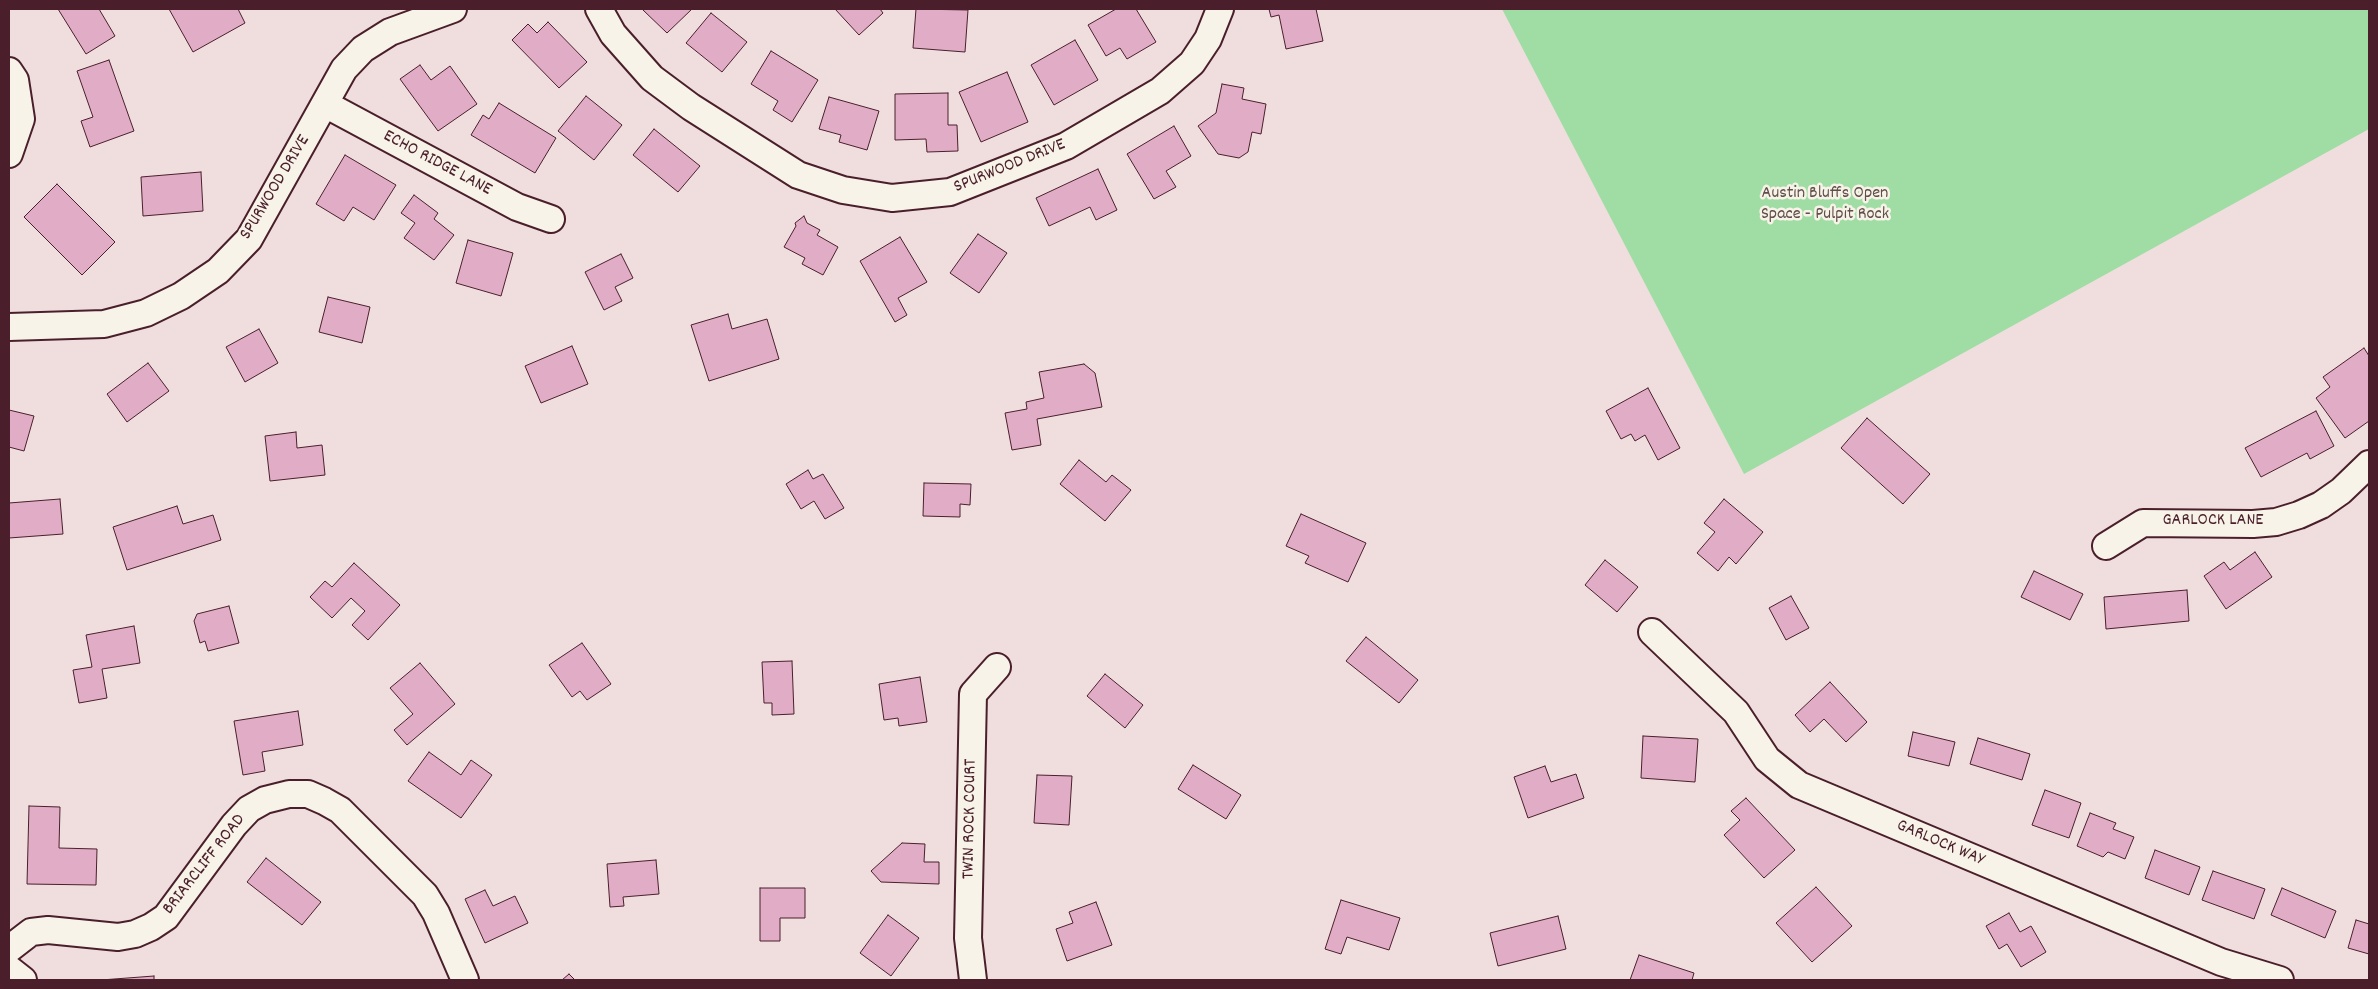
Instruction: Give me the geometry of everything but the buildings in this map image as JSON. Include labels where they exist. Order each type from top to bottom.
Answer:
[{"type":"street","name":"SPURWOOD DRIVE","points":[[9,327],[104,324],[146,313],[182,296],[218,271],[249,239],[344,69],[362,49],[390,32],[450,9]]},
{"type":"street","name":"SPURWOOD DRIVE","points":[[599,9],[613,34],[652,78],[691,106],[798,175],[843,190],[892,198],[950,192],[1066,146],[1160,91],[1192,63],[1208,39],[1220,9]]},
{"type":"street","points":[[9,71],[14,80],[21,119],[9,154]]},
{"type":"street","name":"ECHO RIDGE LANE","points":[[325,104],[517,207],[551,219]]},
{"type":"street","name":"GARLOCK LANE","points":[[2106,546],[2142,523],[2253,524],[2276,522],[2299,515],[2321,505],[2341,491],[2369,464]]},
{"type":"street","name":"GARLOCK WAY","points":[[1652,632],[1736,712],[1767,759],[1799,786],[2221,962],[2280,980]]},
{"type":"street","name":"TWIN ROCK COURT","points":[[973,980],[968,938],[973,694],[997,667]]},
{"type":"street","name":"BRIARCLIFF ROAD","points":[[9,949],[31,932],[48,930],[118,937],[135,934],[151,927],[166,917],[234,825],[250,809],[265,800],[289,794],[308,794],[340,810],[425,895],[436,912],[465,980]]},
{"type":"street","points":[[9,969],[22,980]]},
{"type":"green space","name":"Austin Bluffs Open Space - Pulpit Rock","points":[[1502,9],[2369,9],[2369,129],[1744,474]]}]
